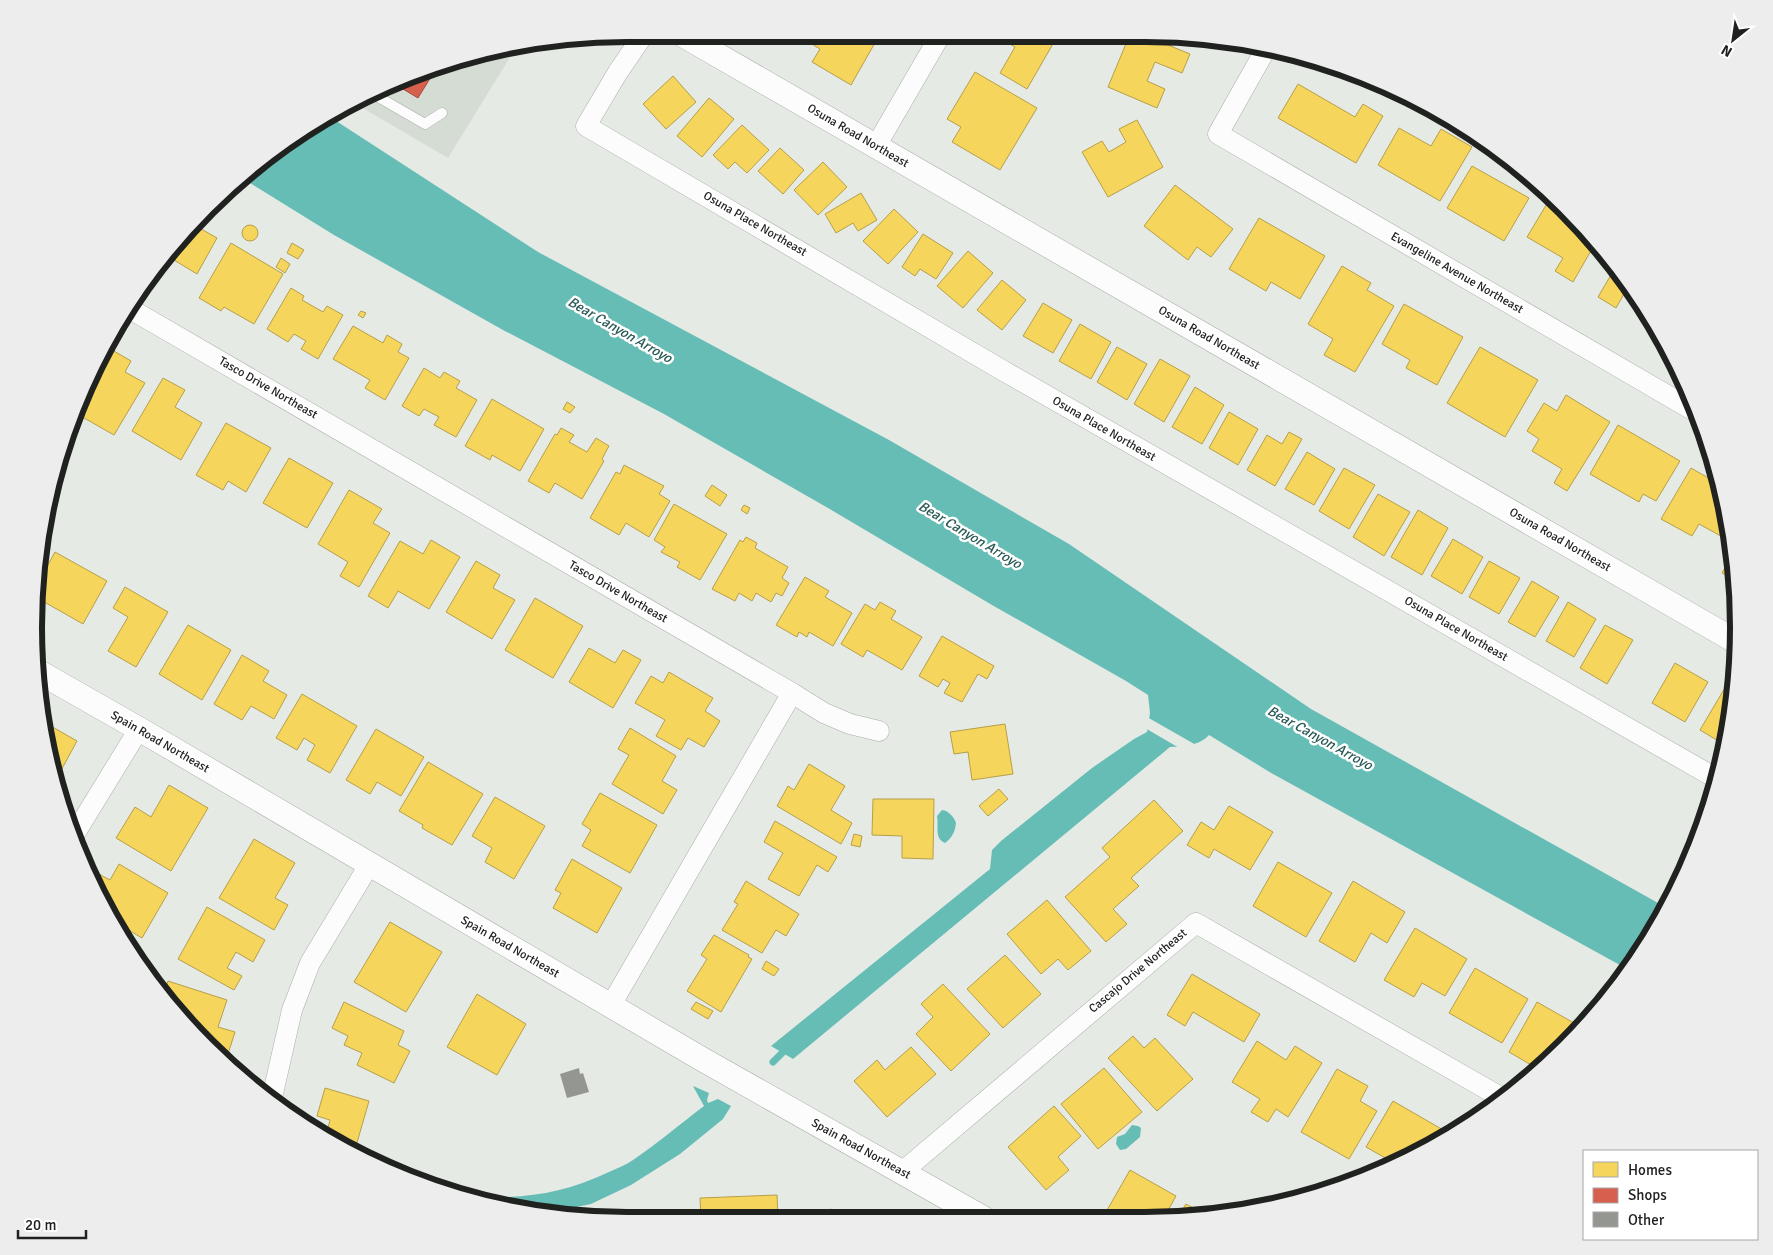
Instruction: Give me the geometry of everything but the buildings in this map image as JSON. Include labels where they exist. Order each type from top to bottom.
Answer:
[{"type":"street","name":"Osuna Place Northeast","points":[[639,42],[586,126],[1002,370],[1712,776]]},
{"type":"street","name":"Osuna Road Northeast","points":[[695,42],[1730,638]]},
{"type":"street","points":[[876,146],[936,42]]},
{"type":"street","name":"Evangeline Avenue Northeast","points":[[1263,55],[1218,134],[1687,407]]},
{"type":"street","name":"Tasco Drive Northeast","points":[[135,312],[824,713],[850,724],[879,731]]},
{"type":"street","name":"Spain Road Northeast","points":[[45,675],[714,1066],[972,1212]]},
{"type":"street","points":[[611,1006],[792,693]]},
{"type":"street","points":[[79,828],[139,729]]},
{"type":"street","points":[[273,1093],[292,1010],[310,963],[370,865]]},
{"type":"street","name":"Cascajo Drive Northeast","points":[[902,1172],[1196,923],[1497,1095]]},
{"type":"lane","points":[[380,98],[425,124],[442,113]]},
{"type":"shaded area","points":[[512,54],[448,158],[361,107],[404,87],[439,74],[476,62]]},
{"type":"water","name":"Bear Canyon Arroyo","points":[[336,121],[538,252],[889,440],[1069,544],[1311,709],[1660,904],[1622,966],[1273,774],[1209,735],[1196,743],[1170,747],[793,1059],[771,1046],[990,869],[992,850],[1001,841],[1092,768],[1147,732],[1150,713],[1148,695],[664,414],[503,330],[334,235],[249,182],[271,163],[302,141]]},
{"type":"water","points":[[942,810],[951,815],[956,823],[953,834],[945,843],[938,835],[937,816]]},
{"type":"water","points":[[693,1086],[709,1093],[708,1103],[718,1099],[731,1106],[723,1119],[680,1154],[631,1185],[591,1204],[568,1209],[494,1197],[538,1194],[591,1180],[633,1160],[704,1106]]},
{"type":"water","points":[[1132,1125],[1141,1128],[1140,1137],[1126,1149],[1120,1150],[1116,1144],[1117,1137],[1125,1134]]},
{"type":"pier","points":[[1147,717],[1196,745],[1195,747],[1181,749],[1145,728]]},
{"type":"waterway","points":[[773,1062],[789,1046]]}]
